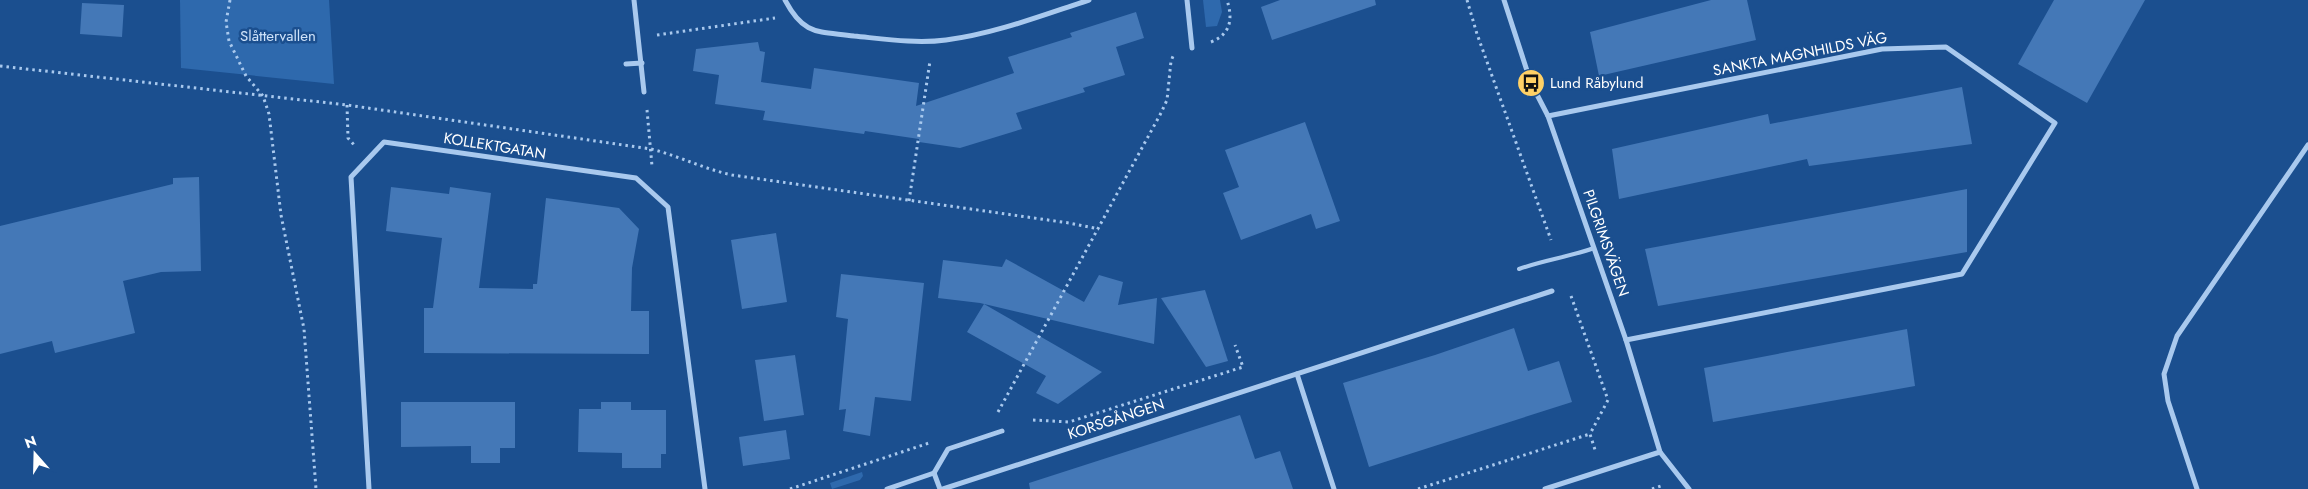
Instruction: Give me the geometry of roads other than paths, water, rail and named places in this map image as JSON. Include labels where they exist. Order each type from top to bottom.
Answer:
[{"type":"street","points":[[634,0],[644,92]]},
{"type":"street","points":[[785,0],[793,16],[809,30],[873,38],[934,41],[977,33],[1089,0]]},
{"type":"street","points":[[1187,0],[1192,48]]},
{"type":"street","name":"PILGRIMSVÄGEN","points":[[1504,0],[1531,83],[1548,116],[1626,340],[1660,452],[1689,489]]},
{"type":"street","name":"SANKTA MAGNHILDS VÄG","points":[[1548,116],[1882,49],[1946,47],[2055,123],[1962,274],[1626,340]]},
{"type":"street","points":[[626,64],[642,63]]},
{"type":"street","name":"KOLLEKTGATAN","points":[[369,489],[351,177],[384,142],[636,178],[668,207],[705,489]]},
{"type":"street","points":[[2198,489],[2168,401],[2164,374],[2177,336],[2308,145]]},
{"type":"street","name":"KORSGÅNGEN","points":[[941,489],[1552,291]]},
{"type":"street","points":[[1297,374],[1334,489]]},
{"type":"street","points":[[887,489],[934,473],[948,449],[1002,431]]},
{"type":"street","points":[[1545,489],[1660,452]]},
{"type":"street","points":[[934,473],[941,489]]},
{"type":"lane","points":[[1519,269],[1551,258],[1567,257],[1594,248]]},
{"type":"place","name":"Lund Råbylund","points":[[1531,83]]},
{"type":"park label","name":"Slåttervallen","points":[[278,36]]}]
